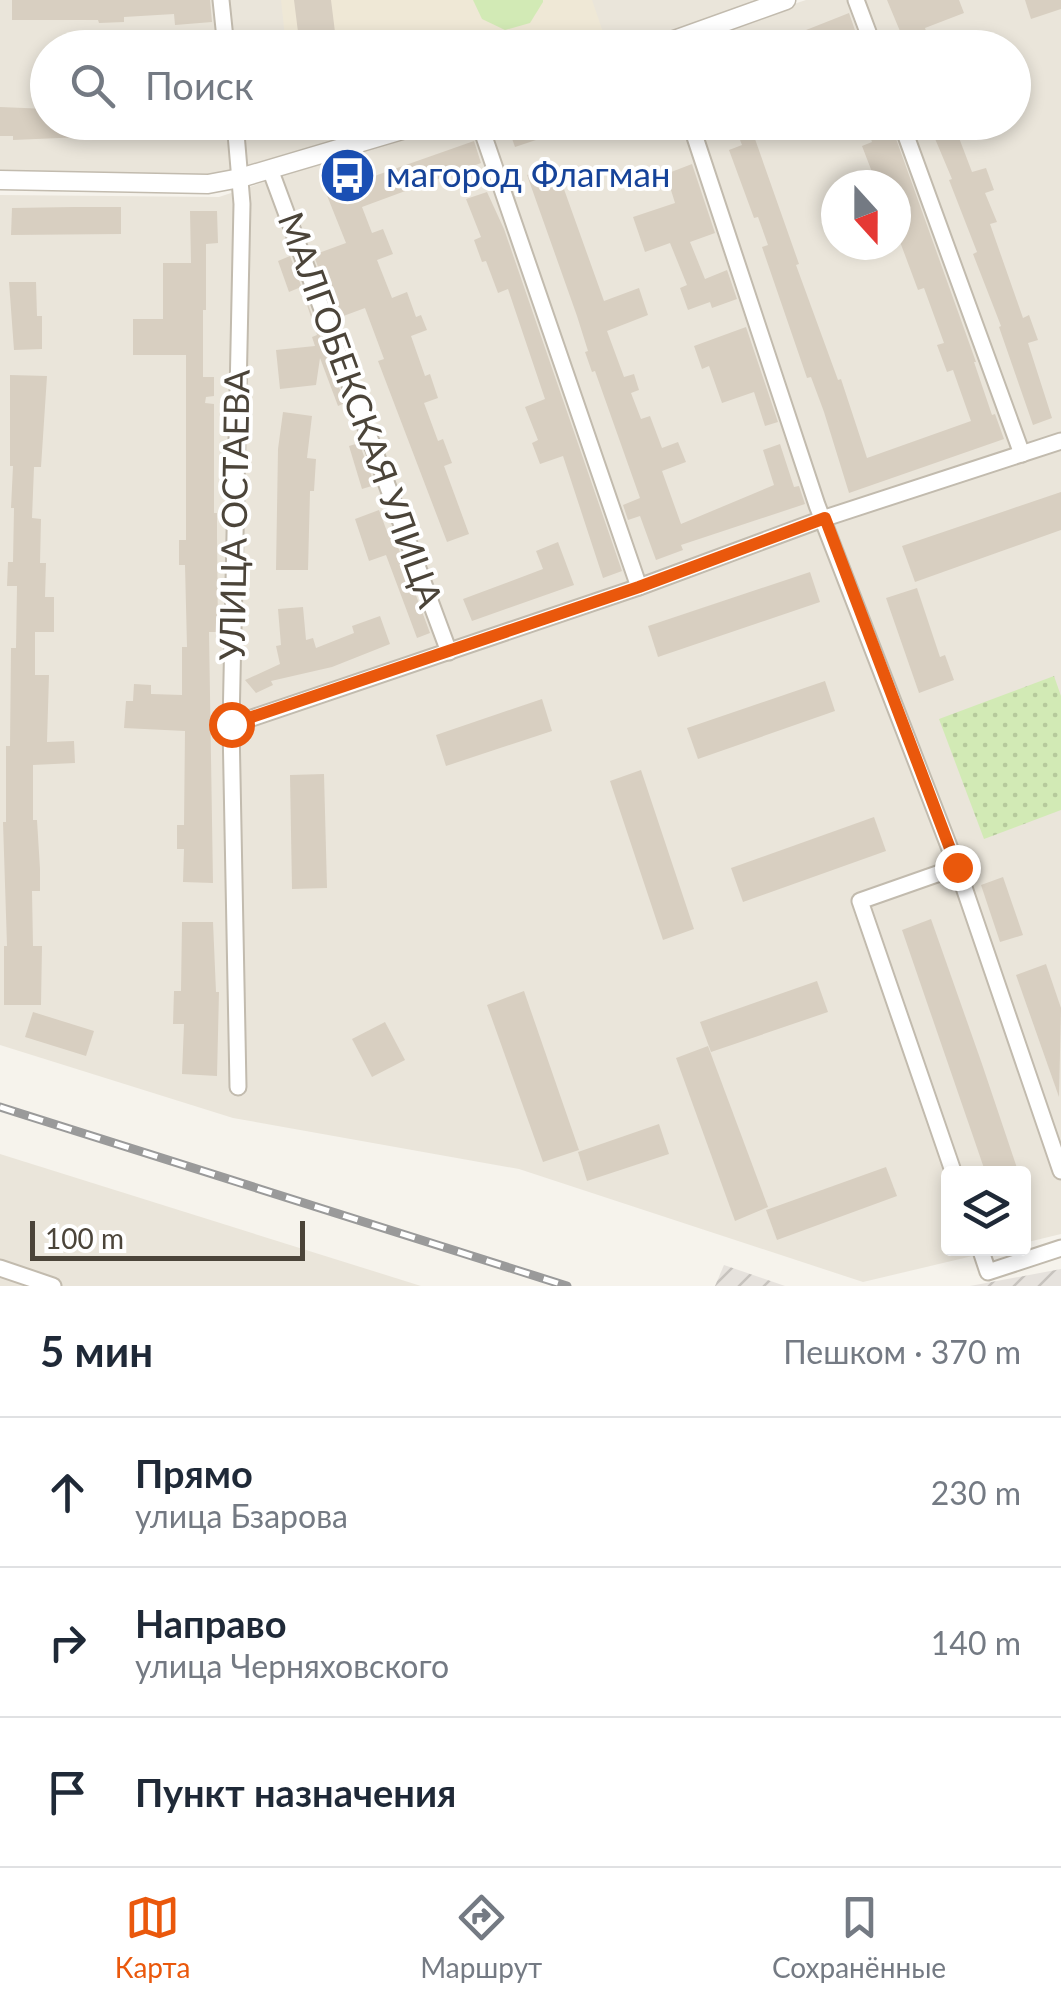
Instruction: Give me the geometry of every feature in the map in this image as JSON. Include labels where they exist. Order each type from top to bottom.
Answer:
[{"type":"street","points":[[221,0],[224,30]]},
{"type":"street","points":[[704,30],[786,0]]},
{"type":"street","points":[[856,0],[867,30]]},
{"type":"street","name":"УЛИЦА ОСТАЕВА","points":[[236,140],[240,178],[231,724],[238,1087]]},
{"type":"street","points":[[0,180],[208,184],[368,140]]},
{"type":"street","points":[[486,140],[639,587]]},
{"type":"street","points":[[696,140],[811,486],[957,867],[1061,1171]]},
{"type":"street","points":[[908,140],[1022,454]]},
{"type":"street","name":"МАЛГОБЕКСКАЯ УЛИЦА","points":[[270,169],[449,652]]},
{"type":"street","points":[[231,724],[1061,440]]},
{"type":"street","points":[[951,1166],[860,900],[957,867]]},
{"type":"street","points":[[983,1256],[988,1272],[1061,1248]]},
{"type":"street","points":[[0,1268],[53,1286]]},
{"type":"shaded area","points":[[0,0],[786,0],[700,30],[30,30],[30,140],[371,140],[240,178],[0,180]]},
{"type":"shaded area","points":[[281,0],[592,0],[602,30],[284,30]]},
{"type":"shaded area","points":[[806,0],[1061,0],[1061,1234],[1031,1241],[1031,1166],[941,1166],[941,1256],[973,1256],[863,1282],[519,1169],[233,1118],[0,1045],[0,195],[219,197],[390,140],[1031,140],[1031,30],[715,30]]},
{"type":"shaded area","points":[[0,1154],[421,1286],[0,1286]]},
{"type":"shaded area","points":[[724,1265],[785,1286],[715,1286]]},
{"type":"shaded area","points":[[1061,1269],[1061,1286],[970,1286]]},
{"type":"green space","points":[[473,0],[543,2],[530,23],[505,30],[482,19]]},
{"type":"green space","points":[[1054,676],[1061,696],[1061,810],[984,839],[939,719]]},
{"type":"building","points":[[12,0],[210,0],[212,22],[175,25],[174,14],[99,23],[12,20]]},
{"type":"building","points":[[294,0],[331,0],[335,30],[298,30]]},
{"type":"building","points":[[887,0],[959,0],[964,13],[926,30],[900,30]]},
{"type":"building","points":[[1025,0],[1061,0],[1061,9],[1031,19]]},
{"type":"building","points":[[849,13],[855,30],[806,30]]},
{"type":"building","points":[[0,107],[30,108],[30,139],[0,136]]},
{"type":"building","points":[[513,140],[536,140],[515,147]]},
{"type":"building","points":[[740,140],[755,140],[799,264],[796,265],[867,458],[971,421],[953,370],[947,372],[937,345],[944,343],[924,288],[918,290],[907,260],[911,260],[911,181],[992,415],[995,414],[1004,439],[849,493],[824,412],[811,377],[807,378],[762,247],[768,245],[729,150],[742,145]]},
{"type":"building","points":[[871,140],[896,140],[907,170],[871,170],[862,146]]},
{"type":"building","points":[[936,140],[960,140],[972,172],[986,168],[994,190],[985,193],[997,222],[990,224],[1023,318],[1029,315],[1038,340],[1028,343],[1052,418],[1033,425],[973,254],[977,252],[949,180],[952,179]]},
{"type":"building","points":[[474,141],[481,163],[362,207],[372,233],[383,229],[393,254],[377,260],[392,298],[407,292],[416,317],[421,315],[427,330],[411,336],[425,376],[430,374],[438,398],[424,403],[438,441],[443,439],[452,463],[444,466],[469,534],[447,542],[378,361],[384,359],[365,308],[338,318],[339,323],[311,248],[316,254],[346,243],[326,193]]},
{"type":"building","points":[[555,164],[604,301],[639,288],[648,315],[607,331],[624,377],[634,374],[639,390],[631,393],[641,419],[650,416],[662,448],[678,442],[686,462],[662,471],[681,524],[774,485],[763,450],[780,444],[794,487],[799,486],[805,504],[681,545],[683,550],[656,560],[640,516],[628,520],[623,505],[640,498],[585,352],[588,351],[577,316],[527,175]]},
{"type":"building","points":[[692,164],[715,233],[690,242],[705,279],[727,270],[737,299],[712,308],[710,302],[688,310],[680,288],[687,285],[670,243],[645,252],[633,217],[675,203],[666,174]]},
{"type":"building","points":[[487,192],[504,229],[622,571],[603,578],[563,456],[540,464],[532,443],[538,440],[525,407],[545,399],[508,289],[498,293],[486,261],[482,262],[474,240],[481,237],[466,199]]},
{"type":"building","points":[[121,207],[121,234],[11,235],[12,208]]},
{"type":"building","points":[[190,211],[217,211],[218,243],[206,244],[203,310],[203,377],[214,377],[214,396],[206,397],[205,403],[214,404],[217,513],[218,632],[209,632],[213,883],[183,882],[184,849],[177,849],[177,825],[184,825],[185,731],[124,728],[126,701],[133,701],[134,684],[151,685],[151,694],[182,695],[182,647],[187,647],[185,565],[179,565],[179,540],[186,540],[186,355],[133,355],[133,319],[163,319],[163,263],[191,263]]},
{"type":"building","points":[[290,256],[345,403],[338,406],[320,358],[316,385],[280,389],[276,350],[315,346],[312,337],[317,335],[301,287],[289,292],[278,261]]},
{"type":"building","points":[[9,282],[36,282],[42,349],[14,350]]},
{"type":"building","points":[[746,327],[778,422],[765,426],[754,392],[722,403],[709,366],[702,369],[694,346]]},
{"type":"building","points":[[10,375],[47,376],[41,467],[34,467],[32,518],[41,519],[40,563],[46,563],[45,597],[54,597],[54,632],[35,632],[35,675],[49,675],[47,742],[74,741],[75,763],[33,765],[33,820],[37,820],[40,891],[32,891],[33,946],[42,946],[41,1005],[4,1005],[7,946],[3,822],[17,586],[7,586],[8,562],[13,562],[14,508]]},
{"type":"building","points":[[283,412],[312,416],[307,458],[316,459],[314,491],[310,491],[308,570],[276,570],[278,449]]},
{"type":"building","points":[[359,443],[375,485],[362,489],[349,446]]},
{"type":"building","points":[[1061,492],[1061,530],[915,582],[902,546]]},
{"type":"building","points":[[379,510],[389,537],[394,536],[430,633],[417,638],[386,555],[369,561],[355,519]]},
{"type":"building","points":[[558,542],[574,585],[472,621],[463,599],[543,569],[536,551]]},
{"type":"building","points":[[810,572],[820,602],[658,657],[648,626]]},
{"type":"building","points":[[917,588],[940,657],[945,655],[954,680],[919,693],[886,598]]},
{"type":"building","points":[[303,607],[306,640],[313,638],[316,648],[354,633],[352,626],[380,616],[390,644],[332,667],[271,681],[273,685],[256,693],[245,680],[280,664],[276,646],[281,645],[278,609]]},
{"type":"building","points":[[825,681],[835,711],[698,759],[687,728]]},
{"type":"building","points":[[542,699],[552,731],[446,766],[436,735]]},
{"type":"building","points":[[641,770],[694,929],[663,940],[610,781]]},
{"type":"building","points":[[324,774],[327,888],[292,889],[290,775]]},
{"type":"building","points":[[874,817],[886,851],[743,902],[731,868]]},
{"type":"building","points":[[1003,877],[1023,935],[1000,942],[981,885]]},
{"type":"building","points":[[931,919],[1016,1166],[983,1166],[902,930]]},
{"type":"building","points":[[182,922],[213,922],[219,992],[217,1076],[182,1074],[184,1024],[173,1024],[174,991],[181,991]]},
{"type":"building","points":[[1046,964],[1061,1008],[1059,1097],[1016,975]]},
{"type":"building","points":[[817,981],[828,1012],[711,1052],[700,1022]]},
{"type":"building","points":[[524,991],[579,1150],[543,1162],[487,1005]]},
{"type":"building","points":[[33,1012],[94,1031],[86,1056],[25,1037]]},
{"type":"building","points":[[385,1022],[405,1060],[372,1077],[352,1039]]},
{"type":"building","points":[[708,1046],[768,1207],[735,1221],[676,1058]]},
{"type":"building","points":[[659,1124],[669,1154],[587,1181],[578,1152]]},
{"type":"building","points":[[886,1167],[897,1196],[777,1240],[766,1210]]},
{"type":"railway","points":[[0,1107],[567,1286]]},
{"type":"place","name":"магород Флагман","points":[[347,175]]},
{"type":"route","points":[[231,724],[639,587],[825,518],[957,867]]}]
